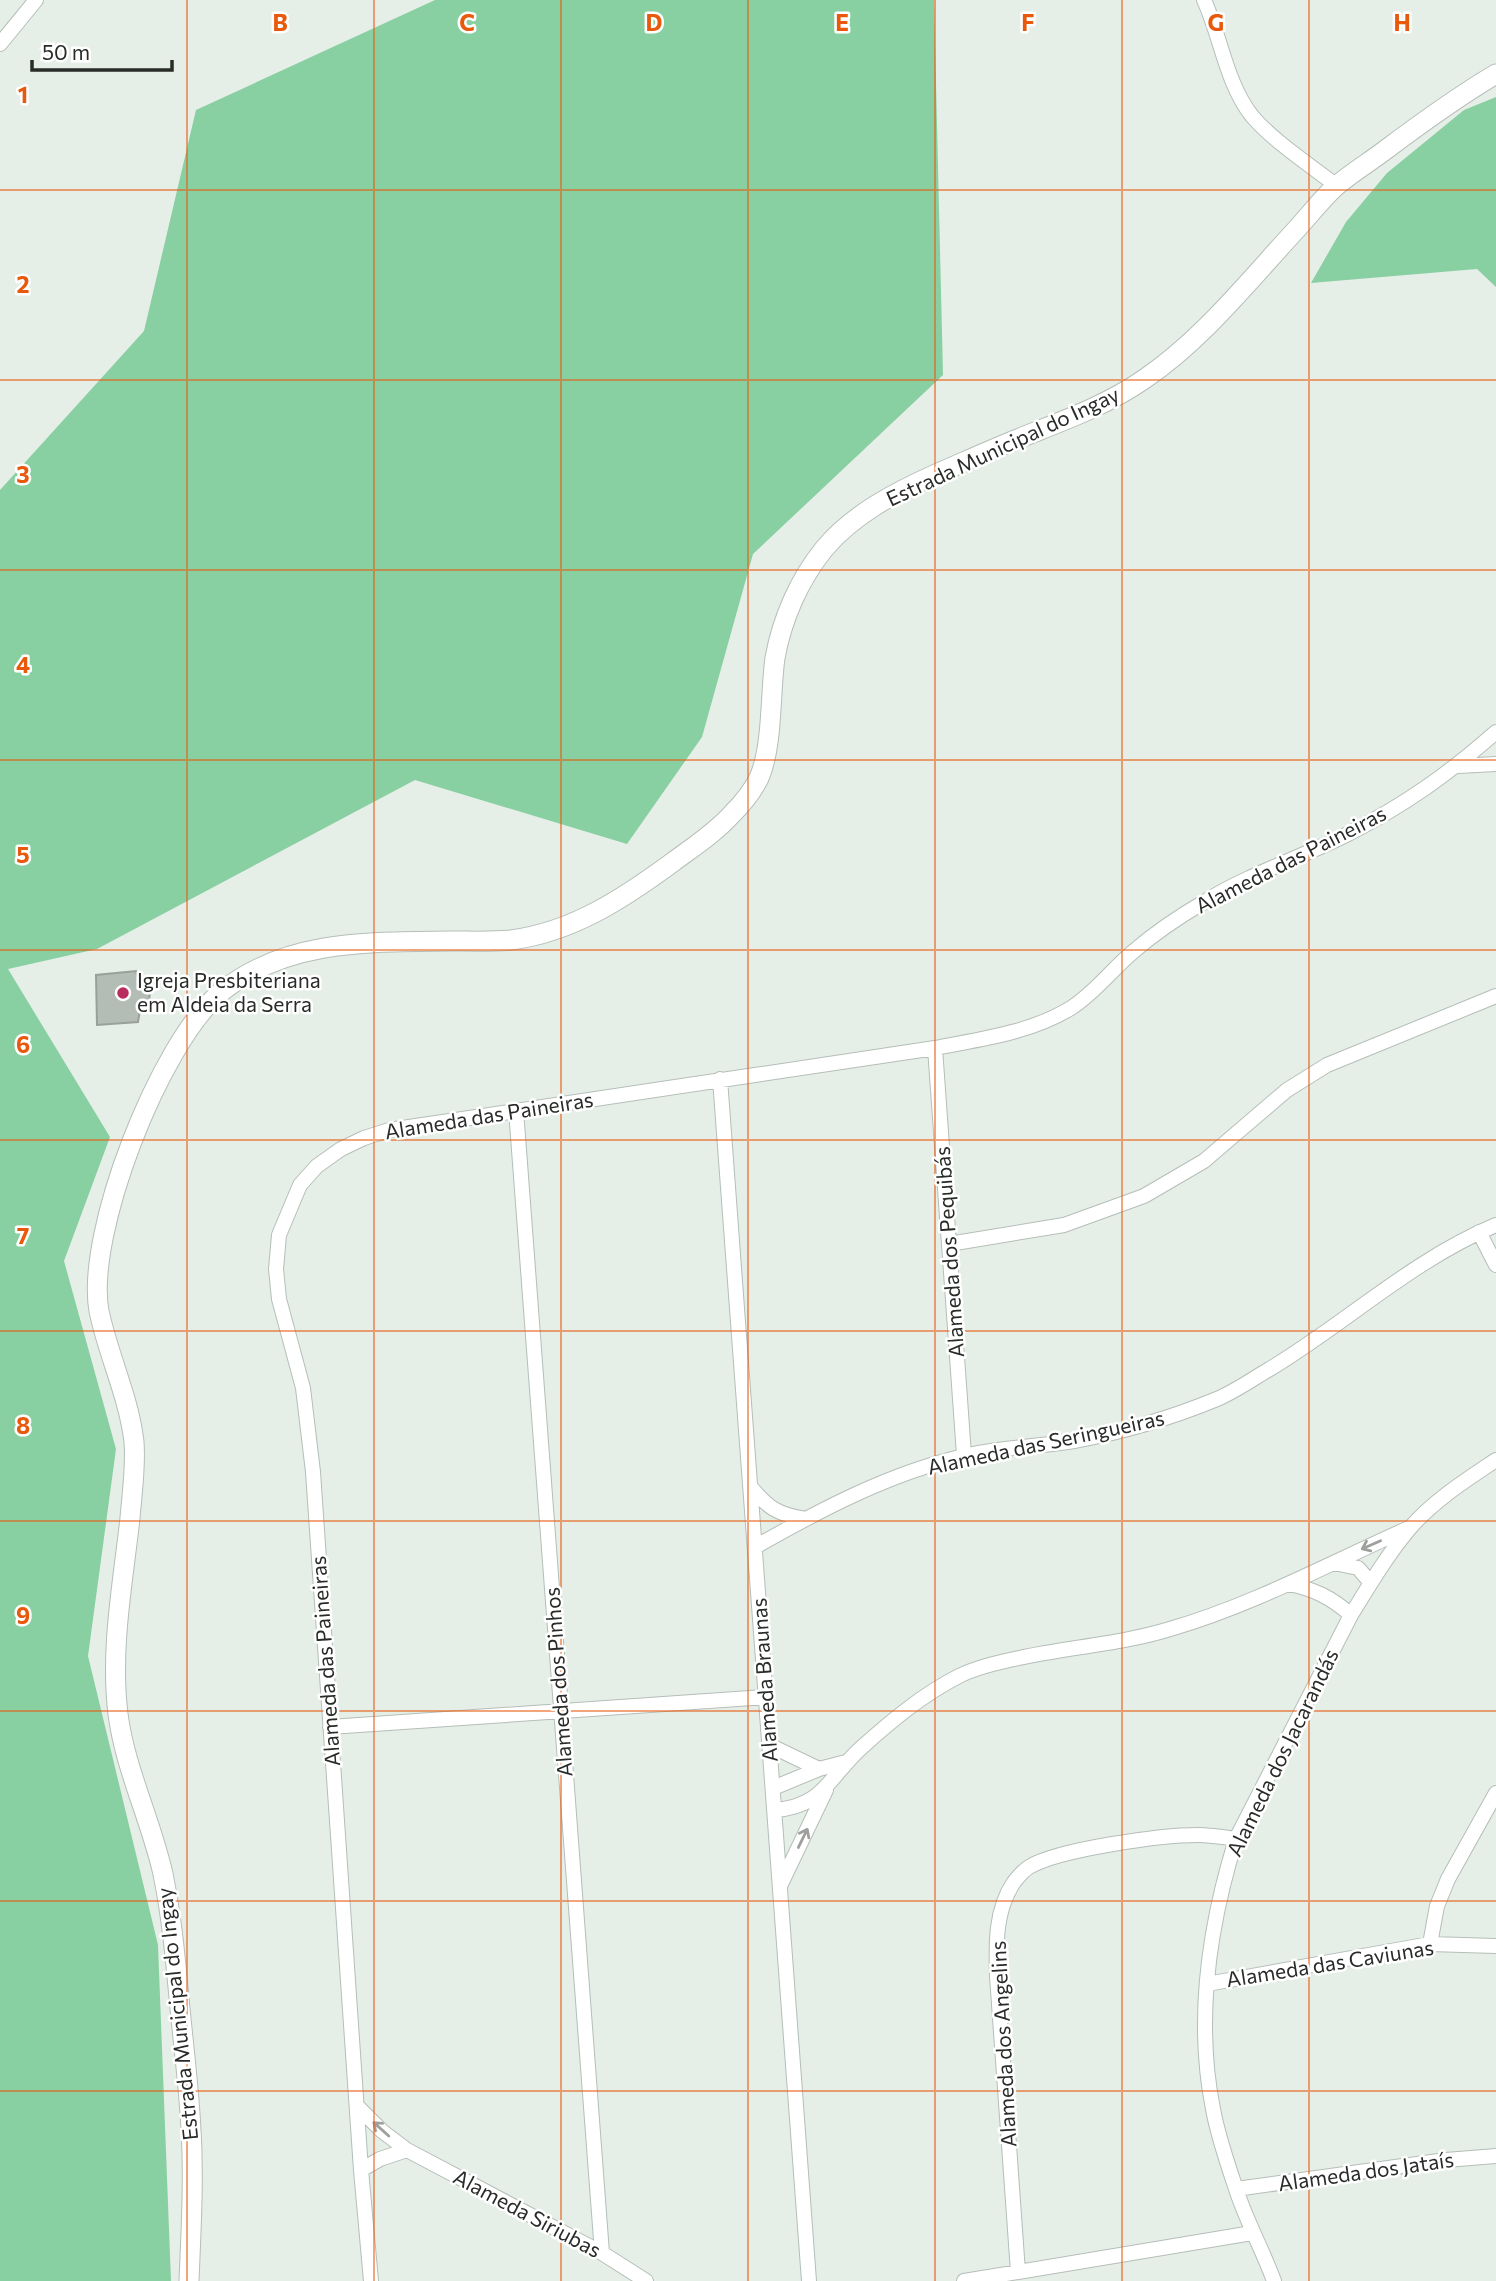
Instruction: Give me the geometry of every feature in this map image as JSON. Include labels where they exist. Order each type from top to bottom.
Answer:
[{"type":"street","points":[[0,44],[35,0]]},
{"type":"street","points":[[1204,0],[1231,76],[1252,115],[1263,127],[1337,186]]},
{"type":"street","name":"Estrada Municipal do Ingay","points":[[189,2281],[191,2129],[174,1944],[153,1832],[119,1723],[116,1688],[115,1642],[133,1486],[134,1446],[129,1412],[99,1310],[97,1279],[108,1214],[130,1150],[156,1085],[192,1021],[214,997],[263,965],[299,953],[342,944],[508,940],[550,932],[630,894],[701,841],[732,814],[758,779],[766,753],[776,656],[784,621],[800,585],[825,547],[852,521],[887,498],[1011,441],[1088,411],[1138,384],[1189,343],[1337,186],[1439,110],[1496,75]]},
{"type":"street","name":"Alameda das Paineiras","points":[[371,2281],[313,1472],[303,1388],[279,1298],[276,1269],[279,1235],[300,1185],[317,1166],[341,1149],[389,1130],[935,1048],[993,1037],[1040,1024],[1072,1007],[1098,988],[1133,952],[1205,901],[1253,876],[1347,834],[1421,793],[1457,767],[1496,732]]},
{"type":"street","points":[[1457,767],[1496,764]]},
{"type":"street","points":[[949,1244],[1064,1225],[1144,1196],[1204,1161],[1287,1090],[1327,1065],[1496,996]]},
{"type":"street","name":"Alameda dos Pequibás","points":[[935,1048],[964,1455]]},
{"type":"street","name":"Alameda Braunas","points":[[720,1079],[809,2281]]},
{"type":"street","name":"Alameda dos Pinhos","points":[[516,1110],[601,2253]]},
{"type":"street","name":"Alameda das Seringueiras","points":[[755,1547],[805,1519],[885,1482],[964,1455],[1075,1441],[1172,1416],[1221,1397],[1310,1345],[1442,1251],[1496,1225]]},
{"type":"street","points":[[1479,1232],[1496,1265]]},
{"type":"street","points":[[780,1887],[827,1788],[846,1762],[895,1717],[922,1697],[960,1675],[993,1664],[1170,1629],[1289,1584],[1410,1527],[1447,1494],[1496,1460]]},
{"type":"street","points":[[750,1486],[765,1504],[783,1516],[805,1519]]},
{"type":"street","name":"Alameda dos Jacarandás","points":[[1274,2281],[1236,2189],[1213,2110],[1205,2041],[1207,1984],[1216,1911],[1236,1839],[1351,1615],[1410,1527]]},
{"type":"street","points":[[1332,1562],[1358,1568],[1371,1583]]},
{"type":"street","points":[[1289,1584],[1319,1592],[1351,1615]]},
{"type":"street","points":[[330,1727],[766,1697]]},
{"type":"street","points":[[769,1745],[820,1769]]},
{"type":"street","points":[[773,1788],[820,1769],[846,1762]]},
{"type":"street","points":[[774,1810],[804,1805],[827,1788]]},
{"type":"street","points":[[1430,1944],[1437,1906],[1448,1879],[1496,1793]]},
{"type":"street","name":"Alameda dos Angelins","points":[[1018,2272],[997,1976],[996,1935],[1004,1901],[1015,1881],[1028,1867],[1049,1859],[1105,1846],[1174,1837],[1198,1835],[1236,1839]]},
{"type":"street","name":"Alameda das Caviunas","points":[[1207,1984],[1430,1944],[1496,1946]]},
{"type":"street","name":"Alameda Siriubas","points":[[357,2106],[382,2131],[407,2150],[601,2253],[646,2281]]},
{"type":"street","points":[[361,2170],[380,2159],[407,2150]]},
{"type":"street","name":"Alameda dos Jataís","points":[[1236,2189],[1446,2160],[1496,2156]]},
{"type":"street","points":[[964,2281],[1252,2233]]},
{"type":"green space","points":[[435,0],[934,0],[943,375],[753,554],[702,737],[627,844],[415,780],[97,949],[8,969],[110,1137],[64,1261],[116,1449],[88,1656],[158,1945],[171,2281],[0,2281],[0,490],[144,331],[196,110]]},
{"type":"green space","points":[[1496,97],[1496,287],[1477,269],[1311,283],[1346,222],[1387,173],[1464,110]]},
{"type":"building","name":"Igreja Presbiteriana em Aldeia da Serra","points":[[136,971],[139,982],[150,980],[149,1011],[140,1010],[138,1022],[97,1025],[96,975]]},
{"type":"place","name":"Igreja Presbiteriana em Aldeia da Serra","points":[[123,993]]}]
